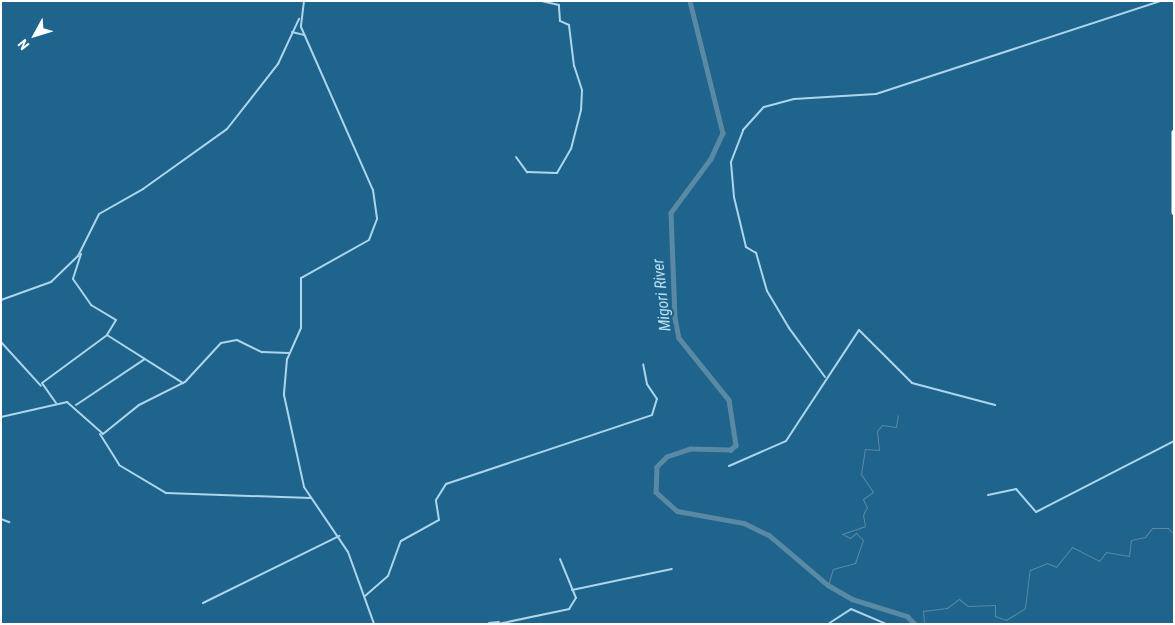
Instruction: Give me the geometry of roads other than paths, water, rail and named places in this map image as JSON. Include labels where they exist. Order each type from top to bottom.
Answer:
[{"type":"highway","points":[[1174,132],[1172,152],[1174,212]]},
{"type":"street","points":[[41,386],[107,335],[116,320],[91,305],[73,279],[81,250],[100,214],[143,189],[227,129],[278,64],[300,19],[304,1]]},
{"type":"street","points":[[516,157],[526,172],[557,173],[571,148],[581,110],[582,90],[574,66],[570,25],[561,22],[559,5],[542,1]]},
{"type":"street","points":[[825,377],[789,328],[767,291],[756,253],[746,247],[731,162],[743,130],[764,107],[794,99],[876,94],[1161,1]]},
{"type":"street","points":[[300,19],[304,35],[373,190],[378,212],[372,238],[301,278],[301,328],[288,360],[286,405],[298,469],[311,498],[339,536],[365,596],[374,624]]},
{"type":"street","points":[[292,32],[304,35]]},
{"type":"street","points":[[1,300],[51,282],[81,250]]},
{"type":"street","points":[[729,466],[786,441],[825,377],[860,330],[912,383],[995,405]]},
{"type":"street","points":[[107,335],[183,383]]},
{"type":"street","points":[[100,434],[139,405],[183,383],[211,350],[225,341],[239,341],[280,355],[288,360]]},
{"type":"street","points":[[1,342],[56,403]]},
{"type":"street","points":[[280,355],[290,352]]},
{"type":"street","points":[[75,406],[145,359]]},
{"type":"street","points":[[365,596],[388,576],[401,541],[438,520],[437,494],[446,484],[650,417],[657,400],[647,384],[643,364]]},
{"type":"street","points":[[1,417],[56,403],[75,406],[100,434],[119,465],[166,493],[311,498]]},
{"type":"street","points":[[988,495],[1016,489],[1036,512],[1174,441]]},
{"type":"street","points":[[1,519],[9,522]]},
{"type":"street","points":[[203,602],[339,536]]},
{"type":"street","points":[[452,624],[499,623],[564,612],[576,600],[560,559]]},
{"type":"street","points":[[572,590],[672,569]]},
{"type":"street","points":[[828,624],[851,610],[886,624]]},
{"type":"waterway","name":"Migori River","points":[[690,1],[723,133],[711,159],[671,213],[675,318],[679,338],[729,400],[736,445],[731,450],[690,449],[667,457],[657,467],[656,492],[677,511],[744,523],[769,535],[828,585],[852,599],[907,616],[915,624]]},
{"type":"waterway","points":[[828,585],[833,569],[855,563],[863,540],[856,533],[850,538],[842,534],[865,526],[863,515],[867,507],[863,499],[873,492],[861,474],[865,449],[879,450],[877,431],[882,425],[896,427],[898,415]]},
{"type":"waterway","points":[[924,624],[923,611],[947,608],[959,599],[968,606],[995,605],[995,616],[1006,620],[1025,608],[1030,570],[1047,563],[1056,567],[1072,547],[1099,561],[1106,552],[1129,556],[1131,540],[1145,537],[1152,528],[1168,528],[1174,534]]}]
